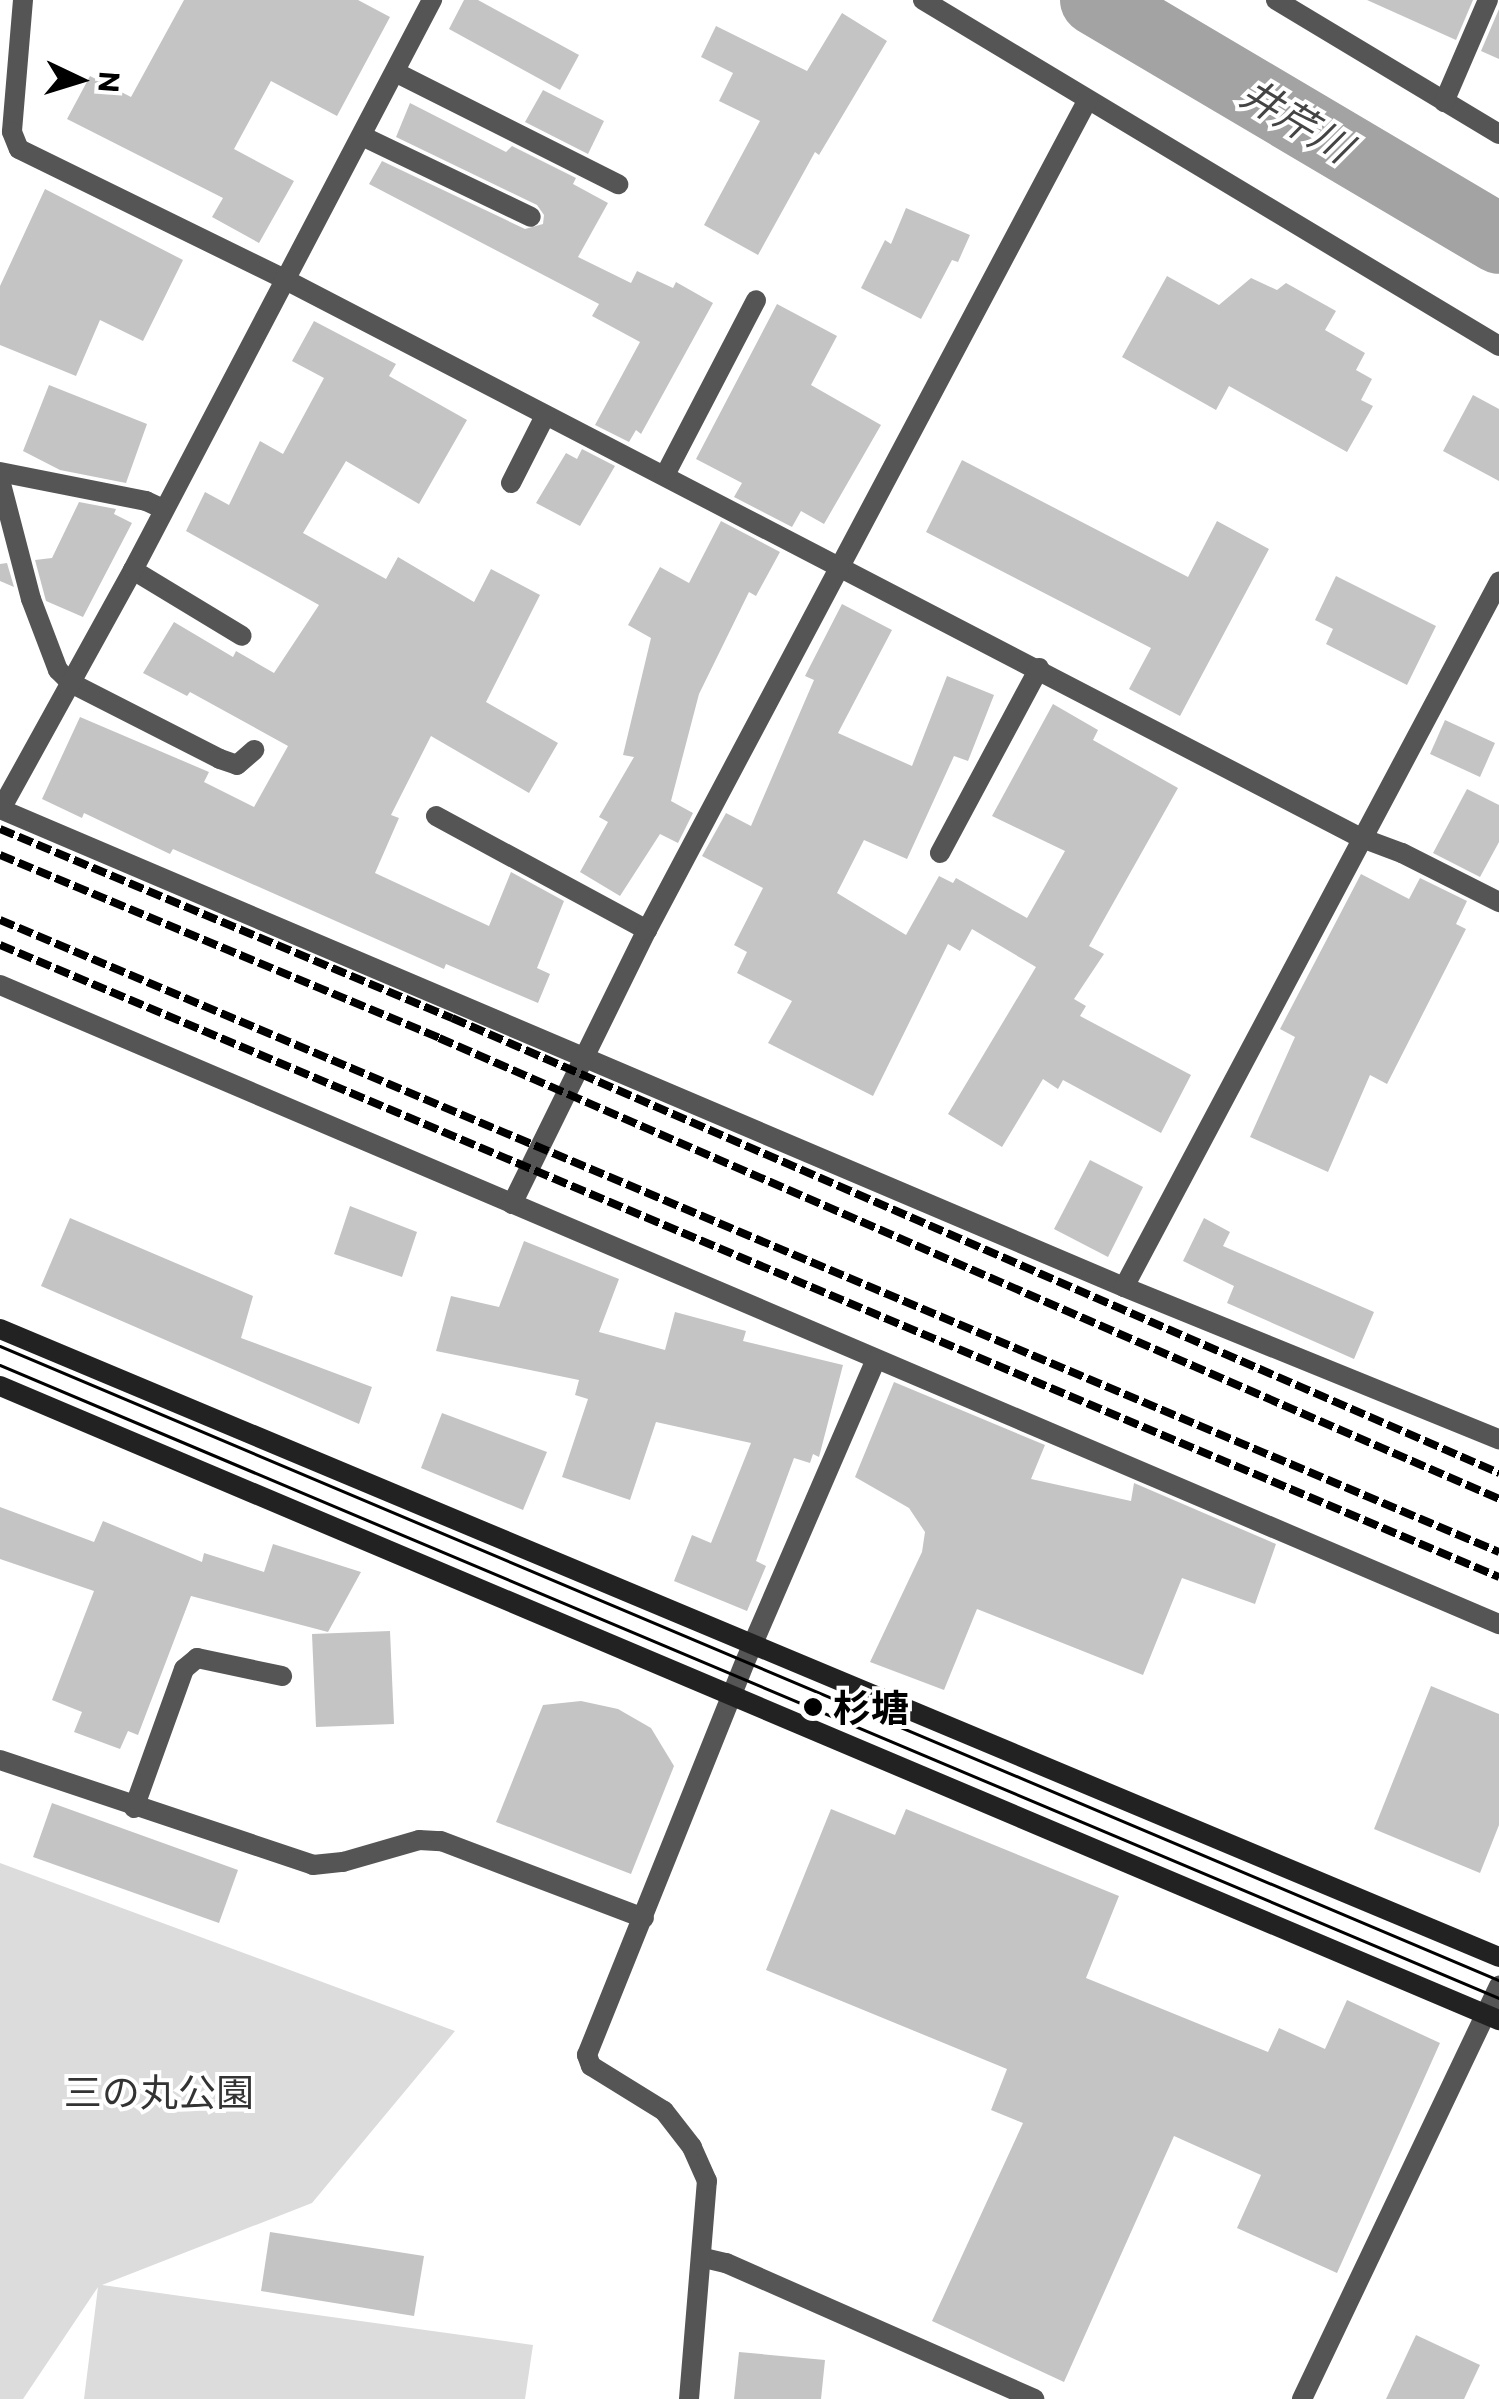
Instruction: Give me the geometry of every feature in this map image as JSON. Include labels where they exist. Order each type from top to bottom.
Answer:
[{"type":"street","points":[[23,0],[12,132],[19,149],[665,474],[838,568],[1040,668],[1360,837],[1402,852],[1499,902]]},
{"type":"street","points":[[432,0],[133,570],[0,809],[1124,1287],[1499,1440]]},
{"type":"street","points":[[922,0],[1499,346]]},
{"type":"street","points":[[1276,0],[1499,134]]},
{"type":"street","points":[[1444,102],[1488,0]]},
{"type":"street","points":[[395,72],[618,184]]},
{"type":"street","points":[[512,1204],[647,930],[1087,100]]},
{"type":"street","points":[[362,136],[530,217]]},
{"type":"street","points":[[665,474],[756,300]]},
{"type":"street","points":[[511,483],[546,416]]},
{"type":"street","points":[[0,472],[146,501],[162,510]]},
{"type":"street","points":[[0,480],[31,600],[58,670],[71,683],[220,759],[236,764],[254,750]]},
{"type":"street","points":[[133,570],[242,636]]},
{"type":"street","points":[[1124,1287],[1499,582]]},
{"type":"street","points":[[940,853],[1040,668]]},
{"type":"street","points":[[436,816],[647,930]]},
{"type":"street","points":[[0,984],[875,1361],[1499,1624]]},
{"type":"street","points":[[0,1328],[1499,1957]]},
{"type":"street","points":[[689,2399],[704,2258],[707,2181],[692,2147],[664,2111],[592,2066],[589,2044],[875,1361]]},
{"type":"street","points":[[0,1386],[1492,2017]]},
{"type":"street","points":[[134,1808],[184,1669],[197,1658],[282,1676]]},
{"type":"street","points":[[0,1760],[313,1865],[344,1862],[419,1840],[441,1841],[644,1918]]},
{"type":"street","points":[[1302,2399],[1492,2017],[1499,1986]]},
{"type":"street","points":[[704,2258],[726,2263],[1034,2399]]},
{"type":"green space","name":"三の丸公園","points":[[0,1863],[455,2031],[312,2203],[102,2285],[533,2345],[525,2399],[84,2399],[98,2287],[23,2399],[0,2399]]},
{"type":"building","points":[[184,0],[358,0],[390,17],[337,116],[271,81],[234,149],[294,181],[259,243],[212,217],[223,198],[67,119],[90,76],[131,97]]},
{"type":"building","points":[[464,0],[478,0],[579,55],[560,90],[449,29]]},
{"type":"building","points":[[1367,0],[1473,0],[1456,40]]},
{"type":"building","points":[[1499,9],[1499,59],[1481,51]]},
{"type":"building","points":[[842,13],[887,41],[819,155],[815,152],[758,255],[704,225],[760,121],[719,101],[733,73],[701,57],[716,26],[807,71]]},
{"type":"building","points":[[543,90],[604,121],[588,154],[525,122]]},
{"type":"building","points":[[410,103],[506,152],[512,146],[576,178],[573,184],[608,203],[578,257],[631,283],[637,271],[673,288],[676,282],[713,303],[641,434],[636,430],[629,442],[595,425],[640,342],[592,316],[599,304],[369,184],[382,161],[525,229],[543,224],[544,215],[537,205],[396,137]]},
{"type":"building","points":[[45,189],[183,260],[143,341],[100,320],[76,376],[0,345],[0,286]]},
{"type":"building","points":[[906,208],[970,235],[958,262],[952,260],[921,319],[861,288],[885,240],[891,244]]},
{"type":"building","points":[[1167,276],[1219,305],[1251,278],[1277,290],[1286,283],[1336,311],[1325,330],[1365,353],[1356,370],[1372,379],[1361,400],[1373,406],[1347,452],[1229,386],[1216,410],[1122,357]]},
{"type":"building","points":[[777,304],[837,336],[811,385],[881,425],[824,524],[801,511],[792,527],[734,497],[742,483],[696,459]]},
{"type":"building","points":[[314,321],[396,364],[389,376],[467,420],[419,504],[346,461],[303,533],[386,579],[398,557],[474,602],[491,569],[540,595],[486,702],[558,743],[529,793],[431,736],[391,815],[399,818],[375,873],[489,926],[511,872],[564,901],[537,968],[550,974],[538,1003],[446,964],[444,969],[173,849],[170,854],[84,813],[82,818],[42,799],[80,717],[209,772],[204,782],[254,807],[288,746],[190,692],[187,696],[143,673],[174,622],[233,657],[236,651],[274,673],[319,605],[186,531],[205,492],[229,505],[260,441],[283,454],[324,378],[292,361]]},
{"type":"building","points":[[49,385],[147,424],[126,483],[60,470],[23,451]]},
{"type":"building","points":[[1473,395],[1499,409],[1499,481],[1443,451]]},
{"type":"building","points":[[582,449],[615,466],[580,526],[536,503],[566,453],[577,459]]},
{"type":"building","points":[[962,460],[1188,577],[1217,521],[1269,549],[1180,716],[1129,689],[1151,648],[926,532]]},
{"type":"building","points":[[79,502],[116,509],[114,514],[132,523],[83,617],[46,601],[35,560],[52,558]]},
{"type":"building","points":[[721,521],[780,552],[756,596],[749,592],[699,694],[671,801],[693,813],[678,843],[660,834],[620,896],[580,872],[608,822],[599,817],[634,757],[623,755],[651,638],[628,625],[660,567],[689,583]]},
{"type":"building","points":[[7,563],[14,587],[0,581],[0,564]]},
{"type":"building","points":[[1336,576],[1436,626],[1407,685],[1326,644],[1333,629],[1315,620]]},
{"type":"building","points":[[842,604],[892,630],[838,733],[912,766],[947,676],[994,695],[968,761],[954,756],[907,859],[864,840],[837,893],[906,935],[939,876],[953,883],[956,878],[1027,918],[1065,851],[992,816],[1053,704],[1098,730],[1093,740],[1178,788],[1089,946],[1104,954],[1074,999],[1086,1006],[1080,1016],[1191,1075],[1161,1133],[1063,1080],[1058,1089],[1043,1079],[1002,1147],[948,1114],[1036,967],[972,929],[960,951],[948,944],[873,1096],[768,1043],[792,1001],[737,973],[747,952],[734,945],[763,888],[702,856],[726,813],[751,826],[814,680],[805,676]]},
{"type":"building","points":[[1445,720],[1495,743],[1480,777],[1430,754]]},
{"type":"building","points":[[1467,789],[1499,805],[1499,842],[1480,877],[1433,853]]},
{"type":"building","points":[[1361,874],[1409,899],[1420,878],[1467,901],[1456,924],[1466,929],[1387,1084],[1370,1075],[1328,1172],[1250,1137],[1295,1037],[1280,1029]]},
{"type":"building","points":[[1090,1160],[1143,1187],[1108,1257],[1054,1229]]},
{"type":"building","points":[[350,1206],[417,1232],[402,1277],[334,1254]]},
{"type":"building","points":[[70,1218],[253,1296],[241,1338],[372,1387],[359,1424],[41,1286]]},
{"type":"building","points":[[1204,1218],[1230,1232],[1223,1246],[1374,1312],[1354,1359],[1227,1303],[1234,1286],[1183,1261]]},
{"type":"building","points":[[524,1241],[619,1279],[599,1332],[665,1350],[675,1312],[746,1331],[743,1341],[843,1365],[819,1457],[813,1454],[810,1463],[794,1458],[756,1561],[766,1566],[747,1611],[674,1581],[692,1535],[711,1543],[751,1443],[656,1422],[630,1500],[562,1477],[588,1399],[575,1395],[579,1380],[436,1351],[451,1296],[499,1307]]},
{"type":"building","points":[[894,1382],[1045,1445],[1031,1479],[1131,1501],[1134,1483],[1276,1544],[1255,1604],[1182,1578],[1143,1675],[977,1609],[944,1690],[870,1662],[922,1552],[925,1532],[909,1508],[855,1477]]},
{"type":"building","points":[[442,1413],[547,1452],[523,1510],[421,1468]]},
{"type":"building","points":[[0,1507],[94,1542],[103,1521],[202,1562],[204,1553],[264,1572],[273,1544],[361,1572],[328,1632],[191,1596],[138,1735],[128,1731],[120,1749],[74,1732],[82,1712],[52,1700],[94,1591],[0,1559]]},
{"type":"building","points":[[390,1631],[394,1724],[316,1727],[312,1634]]},
{"type":"building","points":[[1431,1686],[1499,1714],[1499,1825],[1480,1873],[1374,1829]]},
{"type":"building","points":[[581,1701],[618,1709],[651,1728],[674,1766],[631,1874],[496,1822],[543,1705]]},
{"type":"building","points":[[52,1803],[238,1870],[219,1923],[33,1857]]},
{"type":"building","points":[[831,1809],[895,1835],[906,1809],[1119,1896],[1086,1978],[1268,2052],[1279,2028],[1325,2049],[1347,2000],[1440,2043],[1337,2273],[1237,2228],[1261,2175],[1174,2136],[1064,2382],[932,2321],[1023,2123],[991,2110],[1007,2069],[766,1970]]},
{"type":"building","points":[[270,2232],[424,2256],[414,2316],[261,2291]]},
{"type":"building","points":[[1416,2335],[1480,2365],[1464,2399],[1386,2399]]},
{"type":"building","points":[[739,2352],[825,2360],[821,2399],[734,2399]]},
{"type":"waterway","name":"井芹川","points":[[1095,0],[1499,239]]},
{"type":"tram line","points":[[0,1346],[1499,1980]]},
{"type":"tram line","points":[[0,1365],[1499,1998]]},
{"type":"railway","points":[[0,829],[452,1018],[1499,1473]]},
{"type":"railway","points":[[0,855],[439,1038],[1499,1499]]},
{"type":"railway","points":[[0,920],[1499,1552]]},
{"type":"railway","points":[[0,945],[1499,1577]]},
{"type":"place","name":"杉塘","points":[[813,1707]]}]
